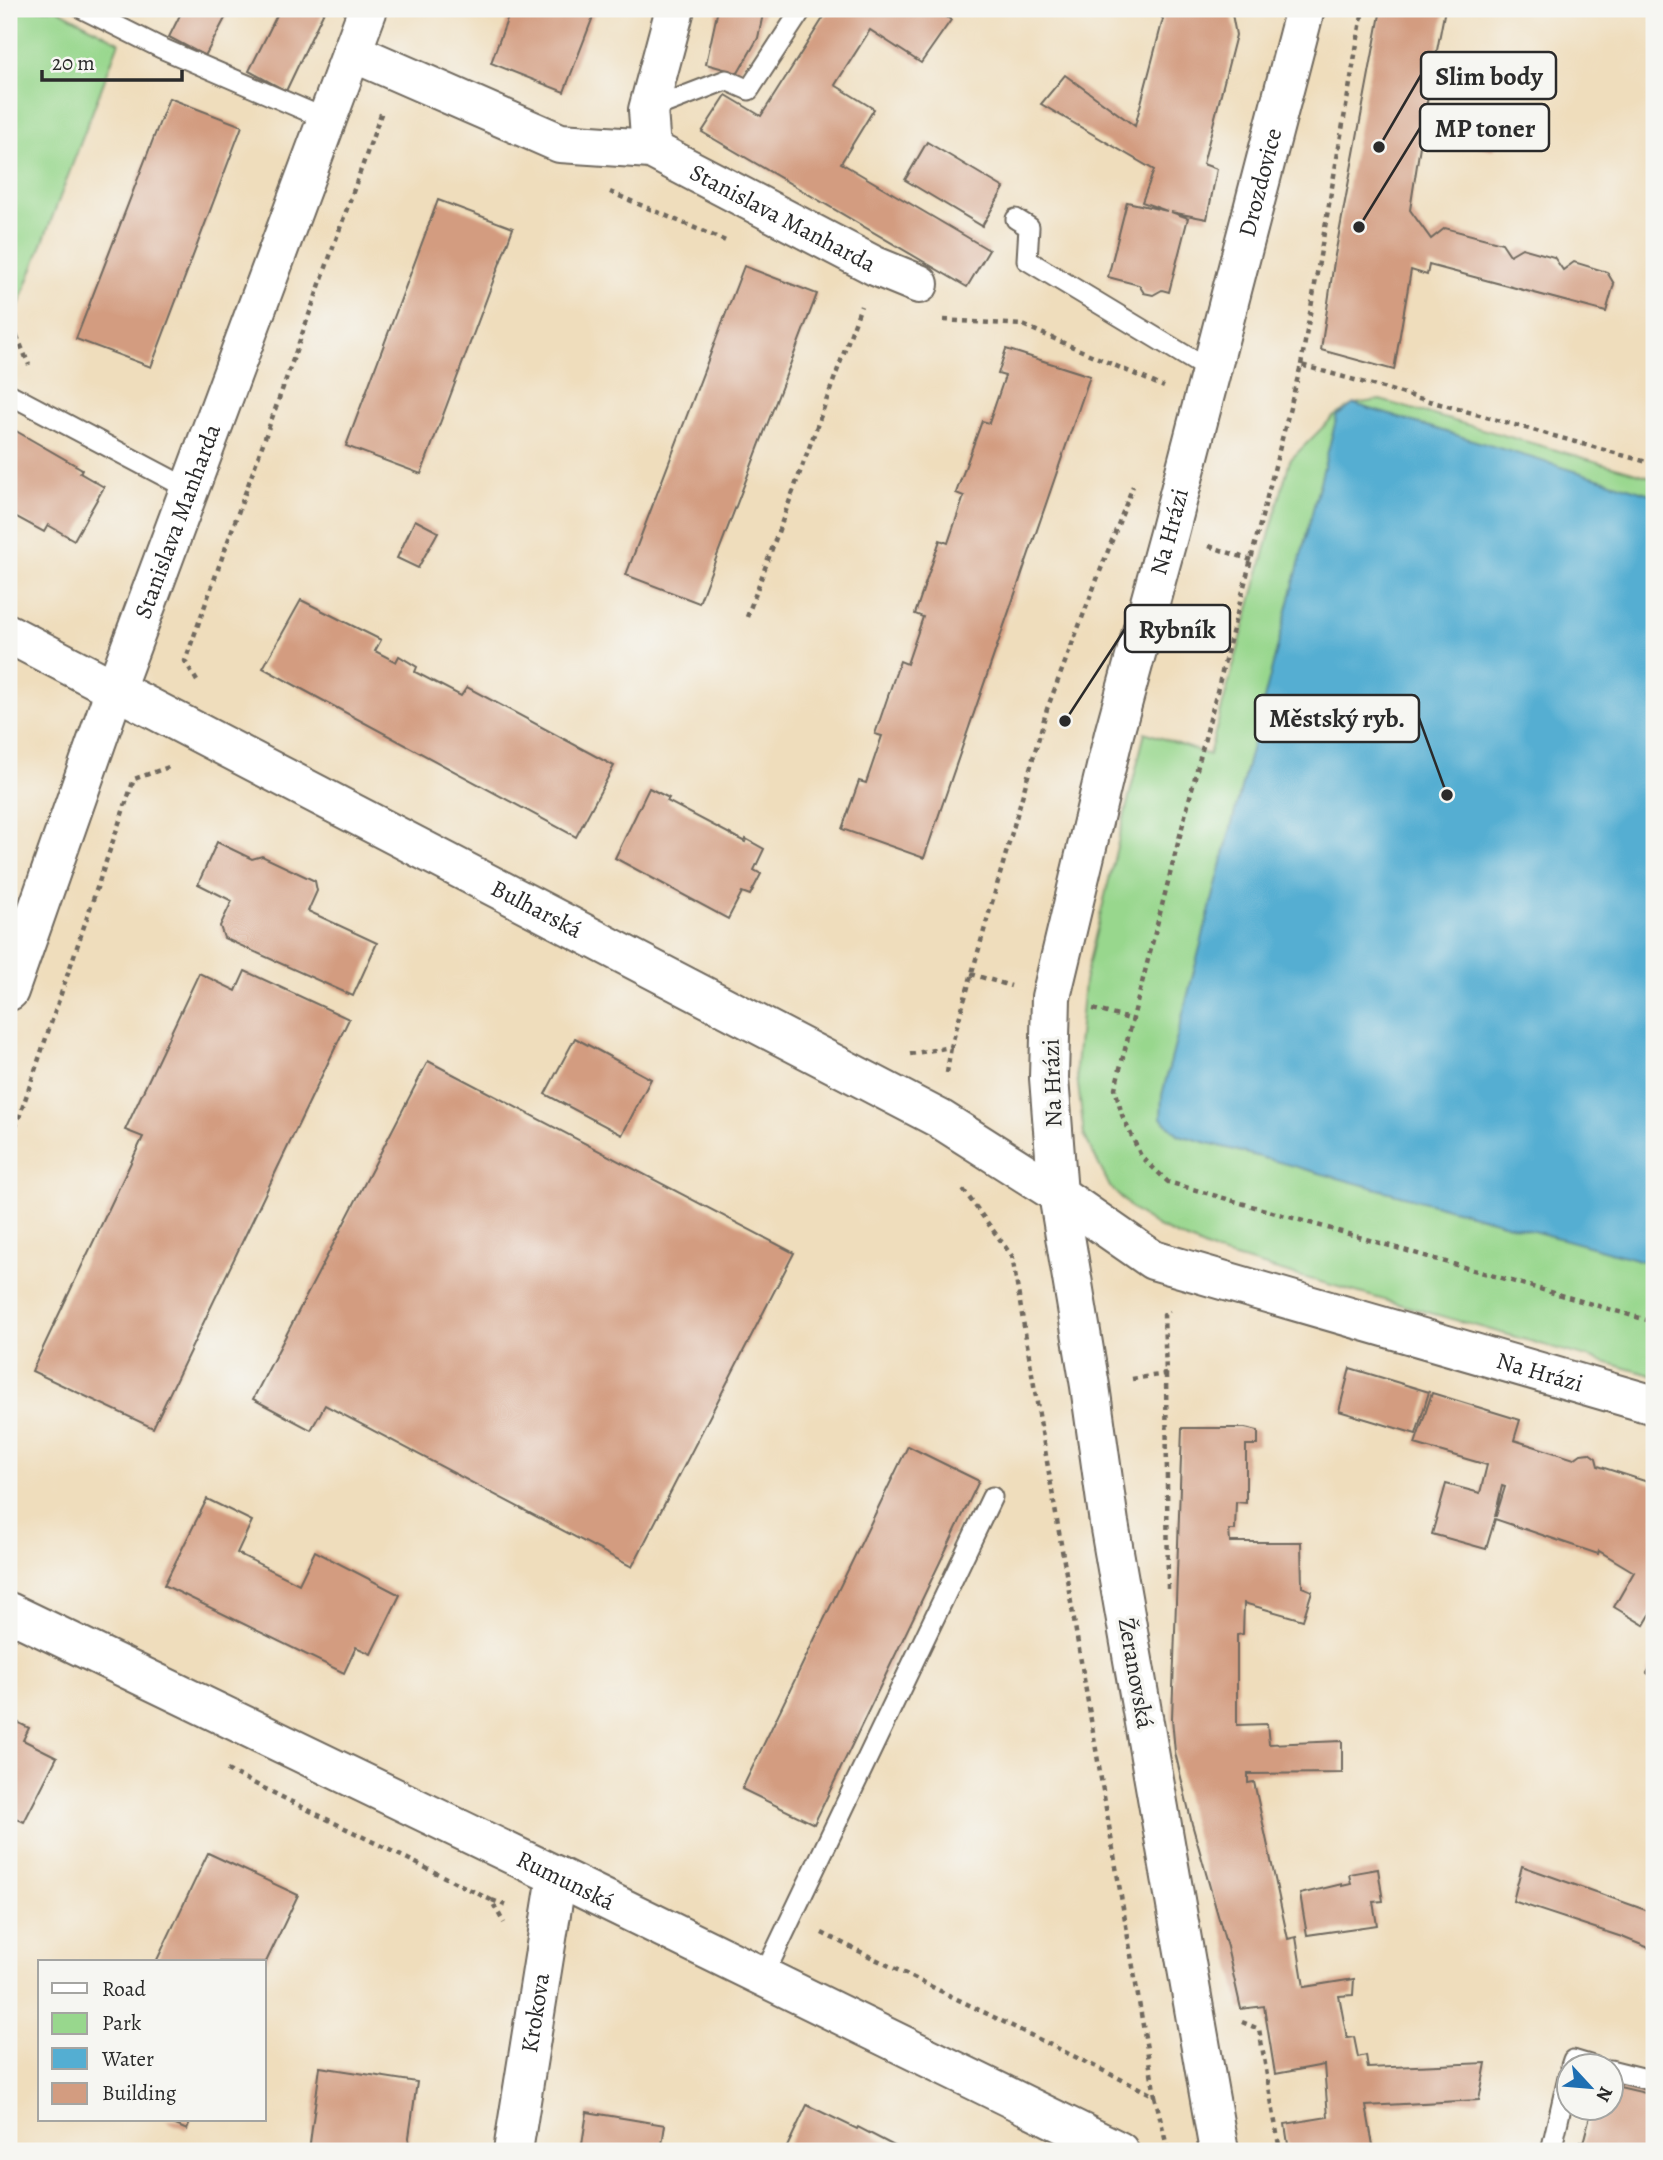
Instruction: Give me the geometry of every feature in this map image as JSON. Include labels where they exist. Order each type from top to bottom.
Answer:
[{"type":"street","name":"Stanislava Manharda","points":[[9,992],[115,689],[368,9]]},
{"type":"street","points":[[651,149],[648,110],[675,9]]},
{"type":"street","name":"Drozdovice","points":[[1213,363],[1304,9]]},
{"type":"street","name":"Stanislava Manharda","points":[[352,52],[560,143],[651,149],[875,266],[919,284]]},
{"type":"street","name":"Na Hrázi","points":[[1213,363],[1115,734],[1051,997],[1049,1078],[1058,1194],[1153,1260],[1654,1405]]},
{"type":"street","name":"Bulharská","points":[[9,634],[940,1119],[1058,1194]]},
{"type":"street","name":"Žeranovská","points":[[1058,1194],[1090,1386],[1109,1523],[1219,2151]]},
{"type":"street","name":"Rumunská","points":[[9,1612],[1119,2151]]},
{"type":"street","name":"Krokova","points":[[513,2151],[557,1876]]},
{"type":"lane","points":[[83,9],[161,48],[326,119]]},
{"type":"lane","points":[[648,110],[726,80],[749,90],[802,9]]},
{"type":"lane","points":[[1016,219],[1029,227],[1027,260],[1178,351],[1213,363]]},
{"type":"lane","points":[[9,394],[189,489]]},
{"type":"lane","points":[[763,1976],[992,1497]]},
{"type":"lane","points":[[1624,2073],[1654,2081]]},
{"type":"lane","points":[[1551,2151],[1558,2122]]},
{"type":"path","points":[[1363,9],[1301,365],[1115,1088],[1122,1115],[1141,1156],[1168,1182],[1654,1322]]},
{"type":"path","points":[[204,691],[185,661],[397,71]]},
{"type":"path","points":[[747,617],[875,266]]},
{"type":"path","points":[[1161,400],[1178,351]]},
{"type":"path","points":[[1301,365],[1654,464]]},
{"type":"path","points":[[906,1054],[951,1046],[1047,709],[1135,478]]},
{"type":"path","points":[[9,1147],[134,779],[172,766]]},
{"type":"path","points":[[956,1179],[1012,1256],[1155,2096],[1168,2151]]},
{"type":"path","points":[[1034,1392],[1166,1374],[1164,1315],[1172,1309]]},
{"type":"path","points":[[217,1764],[491,1900],[508,1929]]},
{"type":"path","points":[[786,1928],[816,1930],[1155,2096]]},
{"type":"green space","points":[[9,9],[57,9],[119,42],[9,331]]},
{"type":"green space","points":[[1380,400],[1654,478],[1654,1376],[1217,1253],[1158,1227],[1133,1210],[1110,1187],[1084,1135],[1076,1067],[1084,982],[1145,732],[1209,755],[1290,460],[1334,416],[1354,404]]},
{"type":"water","points":[[1354,404],[1654,495],[1654,1264],[1179,1135],[1161,1118],[1162,1095],[1337,416]]},
{"type":"building","points":[[183,9],[230,9],[205,56],[169,37]]},
{"type":"building","points":[[280,9],[325,9],[286,91],[249,71]]},
{"type":"building","points":[[511,9],[596,9],[564,92],[491,63]]},
{"type":"building","points":[[718,9],[764,9],[758,38],[738,73],[706,64]]},
{"type":"building","points":[[829,9],[944,9],[941,13],[951,20],[921,63],[870,30],[835,85],[874,109],[841,163],[989,250],[967,287],[702,132],[726,95],[761,116]]},
{"type":"building","points":[[1155,9],[1231,9],[1236,35],[1203,164],[1217,169],[1207,219],[1171,212],[1188,218],[1169,292],[1162,290],[1153,295],[1144,293],[1139,285],[1108,277],[1127,202],[1167,211],[1142,202],[1154,170],[1041,104],[1065,75],[1135,126],[1163,19]]},
{"type":"building","points":[[1381,9],[1445,9],[1426,107],[1501,127],[1494,150],[1422,133],[1410,210],[1431,239],[1445,228],[1502,243],[1510,255],[1522,248],[1554,257],[1563,270],[1574,262],[1607,272],[1614,284],[1606,312],[1429,265],[1427,275],[1411,270],[1394,370],[1321,350],[1335,255]]},
{"type":"building","points":[[169,98],[242,126],[151,367],[76,339]]},
{"type":"building","points":[[927,142],[1004,188],[982,226],[905,180]]},
{"type":"building","points":[[438,200],[513,228],[421,474],[346,446]]},
{"type":"building","points":[[744,266],[817,294],[699,603],[626,575]]},
{"type":"building","points":[[1006,349],[1090,376],[924,858],[842,829],[859,781],[866,783],[882,736],[875,734],[900,661],[907,664],[923,617],[915,614],[940,540],[948,543],[964,496],[956,493],[982,421],[989,423],[1005,376],[998,374]]},
{"type":"building","points":[[9,427],[82,469],[80,473],[104,487],[74,540],[48,525],[44,532],[15,516],[9,526]]},
{"type":"building","points":[[415,520],[438,532],[418,568],[397,558]]},
{"type":"building","points":[[301,600],[381,640],[375,651],[396,662],[399,656],[417,667],[415,672],[461,696],[467,687],[614,766],[576,837],[263,668]]},
{"type":"building","points":[[649,788],[669,798],[667,801],[745,842],[746,839],[764,849],[754,870],[761,874],[750,895],[742,892],[728,919],[615,858]]},
{"type":"building","points":[[217,842],[252,859],[262,856],[315,881],[317,891],[308,911],[377,943],[353,996],[224,938],[220,926],[232,901],[198,884]]},
{"type":"building","points":[[245,971],[349,1019],[153,1428],[32,1371],[143,1137],[125,1130],[199,973],[236,991]]},
{"type":"building","points":[[575,1038],[651,1079],[622,1135],[545,1094]]},
{"type":"building","points":[[428,1061],[794,1253],[632,1567],[325,1405],[311,1430],[253,1399]]},
{"type":"building","points":[[1350,1368],[1429,1392],[1416,1434],[1339,1411]]},
{"type":"building","points":[[1432,1393],[1520,1420],[1514,1440],[1574,1459],[1589,1453],[1596,1458],[1598,1466],[1654,1484],[1654,1608],[1644,1625],[1614,1607],[1634,1572],[1599,1551],[1598,1554],[1495,1519],[1486,1549],[1432,1534],[1446,1484],[1480,1493],[1487,1465],[1415,1444]],"holes":[[[1502,1486],[1505,1487],[1496,1516],[1495,1516]]]},
{"type":"building","points":[[1182,1428],[1245,1428],[1258,1431],[1258,1445],[1246,1445],[1246,1503],[1236,1502],[1235,1530],[1229,1530],[1230,1542],[1301,1542],[1302,1587],[1312,1591],[1303,1620],[1244,1603],[1243,1634],[1237,1635],[1237,1725],[1267,1724],[1269,1744],[1342,1741],[1342,1773],[1248,1774],[1248,1783],[1254,1782],[1288,1939],[1296,1937],[1304,1987],[1354,1979],[1353,1995],[1339,1996],[1347,2038],[1354,2037],[1358,2057],[1366,2055],[1368,2068],[1486,2063],[1479,2100],[1366,2106],[1374,2151],[1289,2151],[1285,2124],[1328,2117],[1324,2065],[1275,2074],[1264,2006],[1241,2009],[1175,1752],[1172,1718]]},
{"type":"building","points":[[908,1446],[979,1481],[814,1824],[742,1789]]},
{"type":"building","points":[[207,1499],[252,1521],[237,1553],[299,1584],[315,1551],[400,1595],[371,1654],[356,1647],[344,1673],[164,1585]]},
{"type":"building","points":[[1654,1661],[1654,1678],[1647,1673]]},
{"type":"building","points":[[9,1718],[29,1728],[23,1740],[57,1757],[24,1822],[9,1815]]},
{"type":"building","points":[[208,1853],[298,1895],[266,1962],[157,1960]]},
{"type":"building","points":[[1522,1866],[1654,1913],[1654,1950],[1513,1901]]},
{"type":"building","points":[[1378,1869],[1383,1901],[1373,1902],[1377,1925],[1307,1935],[1300,1894],[1351,1884],[1349,1874]]},
{"type":"building","points":[[320,2067],[417,2082],[407,2151],[309,2151]]},
{"type":"building","points":[[1624,2088],[1654,2095],[1654,2151],[1578,2151],[1580,2142],[1583,2143],[1588,2122],[1624,2122]]},
{"type":"building","points":[[807,2105],[857,2129],[858,2127],[904,2151],[785,2151]]},
{"type":"building","points":[[587,2112],[665,2125],[661,2151],[581,2151]]},
{"type":"building","points":[[169,2122],[190,2122],[187,2130]]},
{"type":"place","name":"Slim body","points":[[1379,147]]},
{"type":"place","name":"MP toner","points":[[1359,227]]},
{"type":"place","name":"Rybník","points":[[1065,721]]},
{"type":"place","name":"Městský ryb.","points":[[1447,795]]}]
